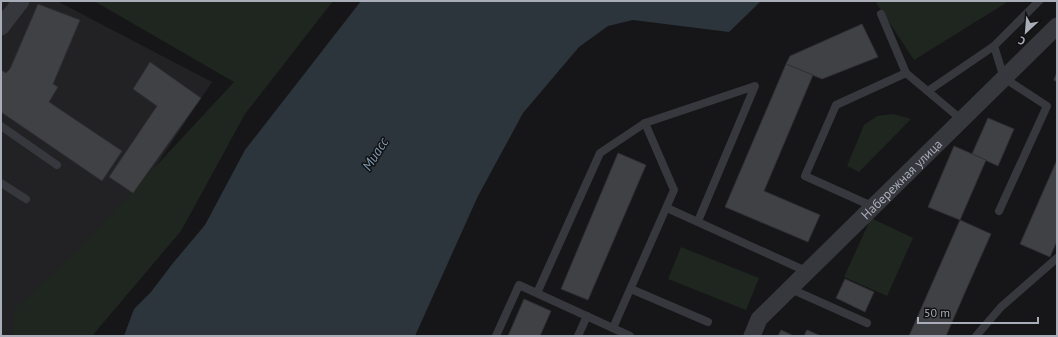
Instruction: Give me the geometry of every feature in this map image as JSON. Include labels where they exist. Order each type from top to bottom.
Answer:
[{"type":"street","points":[[1,27],[21,1]]},
{"type":"street","name":"Набережная улица","points":[[752,336],[759,319],[809,272],[1057,26]]},
{"type":"lane","points":[[928,91],[994,46],[1039,1]]},
{"type":"lane","points":[[881,14],[906,74],[962,120]]},
{"type":"lane","points":[[994,46],[1004,78],[1047,106],[999,211]]},
{"type":"lane","points":[[874,207],[805,176],[836,105],[906,74]]},
{"type":"lane","points":[[537,293],[600,153],[645,123],[755,86],[698,221]]},
{"type":"lane","points":[[613,328],[674,190],[645,123]]},
{"type":"lane","points":[[1,126],[56,165]]},
{"type":"lane","points":[[1,183],[26,199]]},
{"type":"lane","points":[[667,208],[809,272]]},
{"type":"lane","points":[[976,336],[1002,307],[1057,258]]},
{"type":"lane","points":[[496,336],[519,285],[630,336]]},
{"type":"lane","points":[[631,289],[708,322]]},
{"type":"lane","points":[[791,289],[867,323]]},
{"type":"lane","points":[[578,336],[587,316]]},
{"type":"shaded area","points":[[1,1],[57,1],[212,82],[42,336],[1,336]]},
{"type":"shaded area","points":[[94,1],[333,1],[245,114],[181,231],[92,336],[13,336],[14,310],[78,250],[234,82]]},
{"type":"shaded area","points":[[875,1],[1009,1],[914,60]]},
{"type":"shaded area","points":[[893,114],[911,119],[859,172],[847,166],[864,125],[877,116]]},
{"type":"shaded area","points":[[871,218],[913,238],[887,296],[844,277]]},
{"type":"shaded area","points":[[681,247],[759,278],[746,310],[668,279]]},
{"type":"water","name":"Миасс","points":[[361,1],[761,1],[729,32],[633,20],[608,26],[579,47],[523,113],[478,196],[415,336],[124,336],[134,309],[151,292],[205,225],[245,150]]},
{"type":"building","points":[[38,4],[80,20],[53,84],[58,87],[49,102],[122,151],[102,181],[1,112],[1,70],[6,73],[10,69]]},
{"type":"building","points":[[862,24],[878,57],[822,79],[786,64],[790,56]]},
{"type":"building","points":[[150,62],[201,98],[133,193],[109,177],[157,106],[133,89]]},
{"type":"building","points":[[786,64],[813,75],[764,191],[820,215],[808,242],[725,207]]},
{"type":"building","points":[[1057,72],[1057,82],[1054,80]]},
{"type":"building","points":[[988,118],[1014,129],[998,166],[972,154]]},
{"type":"building","points":[[954,146],[986,160],[960,220],[928,207]]},
{"type":"building","points":[[618,153],[646,165],[588,300],[561,289]]},
{"type":"building","points":[[1057,160],[1057,241],[1050,257],[1020,244]]},
{"type":"building","points":[[960,220],[991,234],[946,336],[909,336]]},
{"type":"building","points":[[845,279],[874,292],[865,312],[836,298]]},
{"type":"building","points":[[524,299],[551,311],[540,336],[508,336]]},
{"type":"building","points":[[781,330],[794,336],[778,336]]},
{"type":"building","points":[[807,330],[821,336],[804,336]]}]
